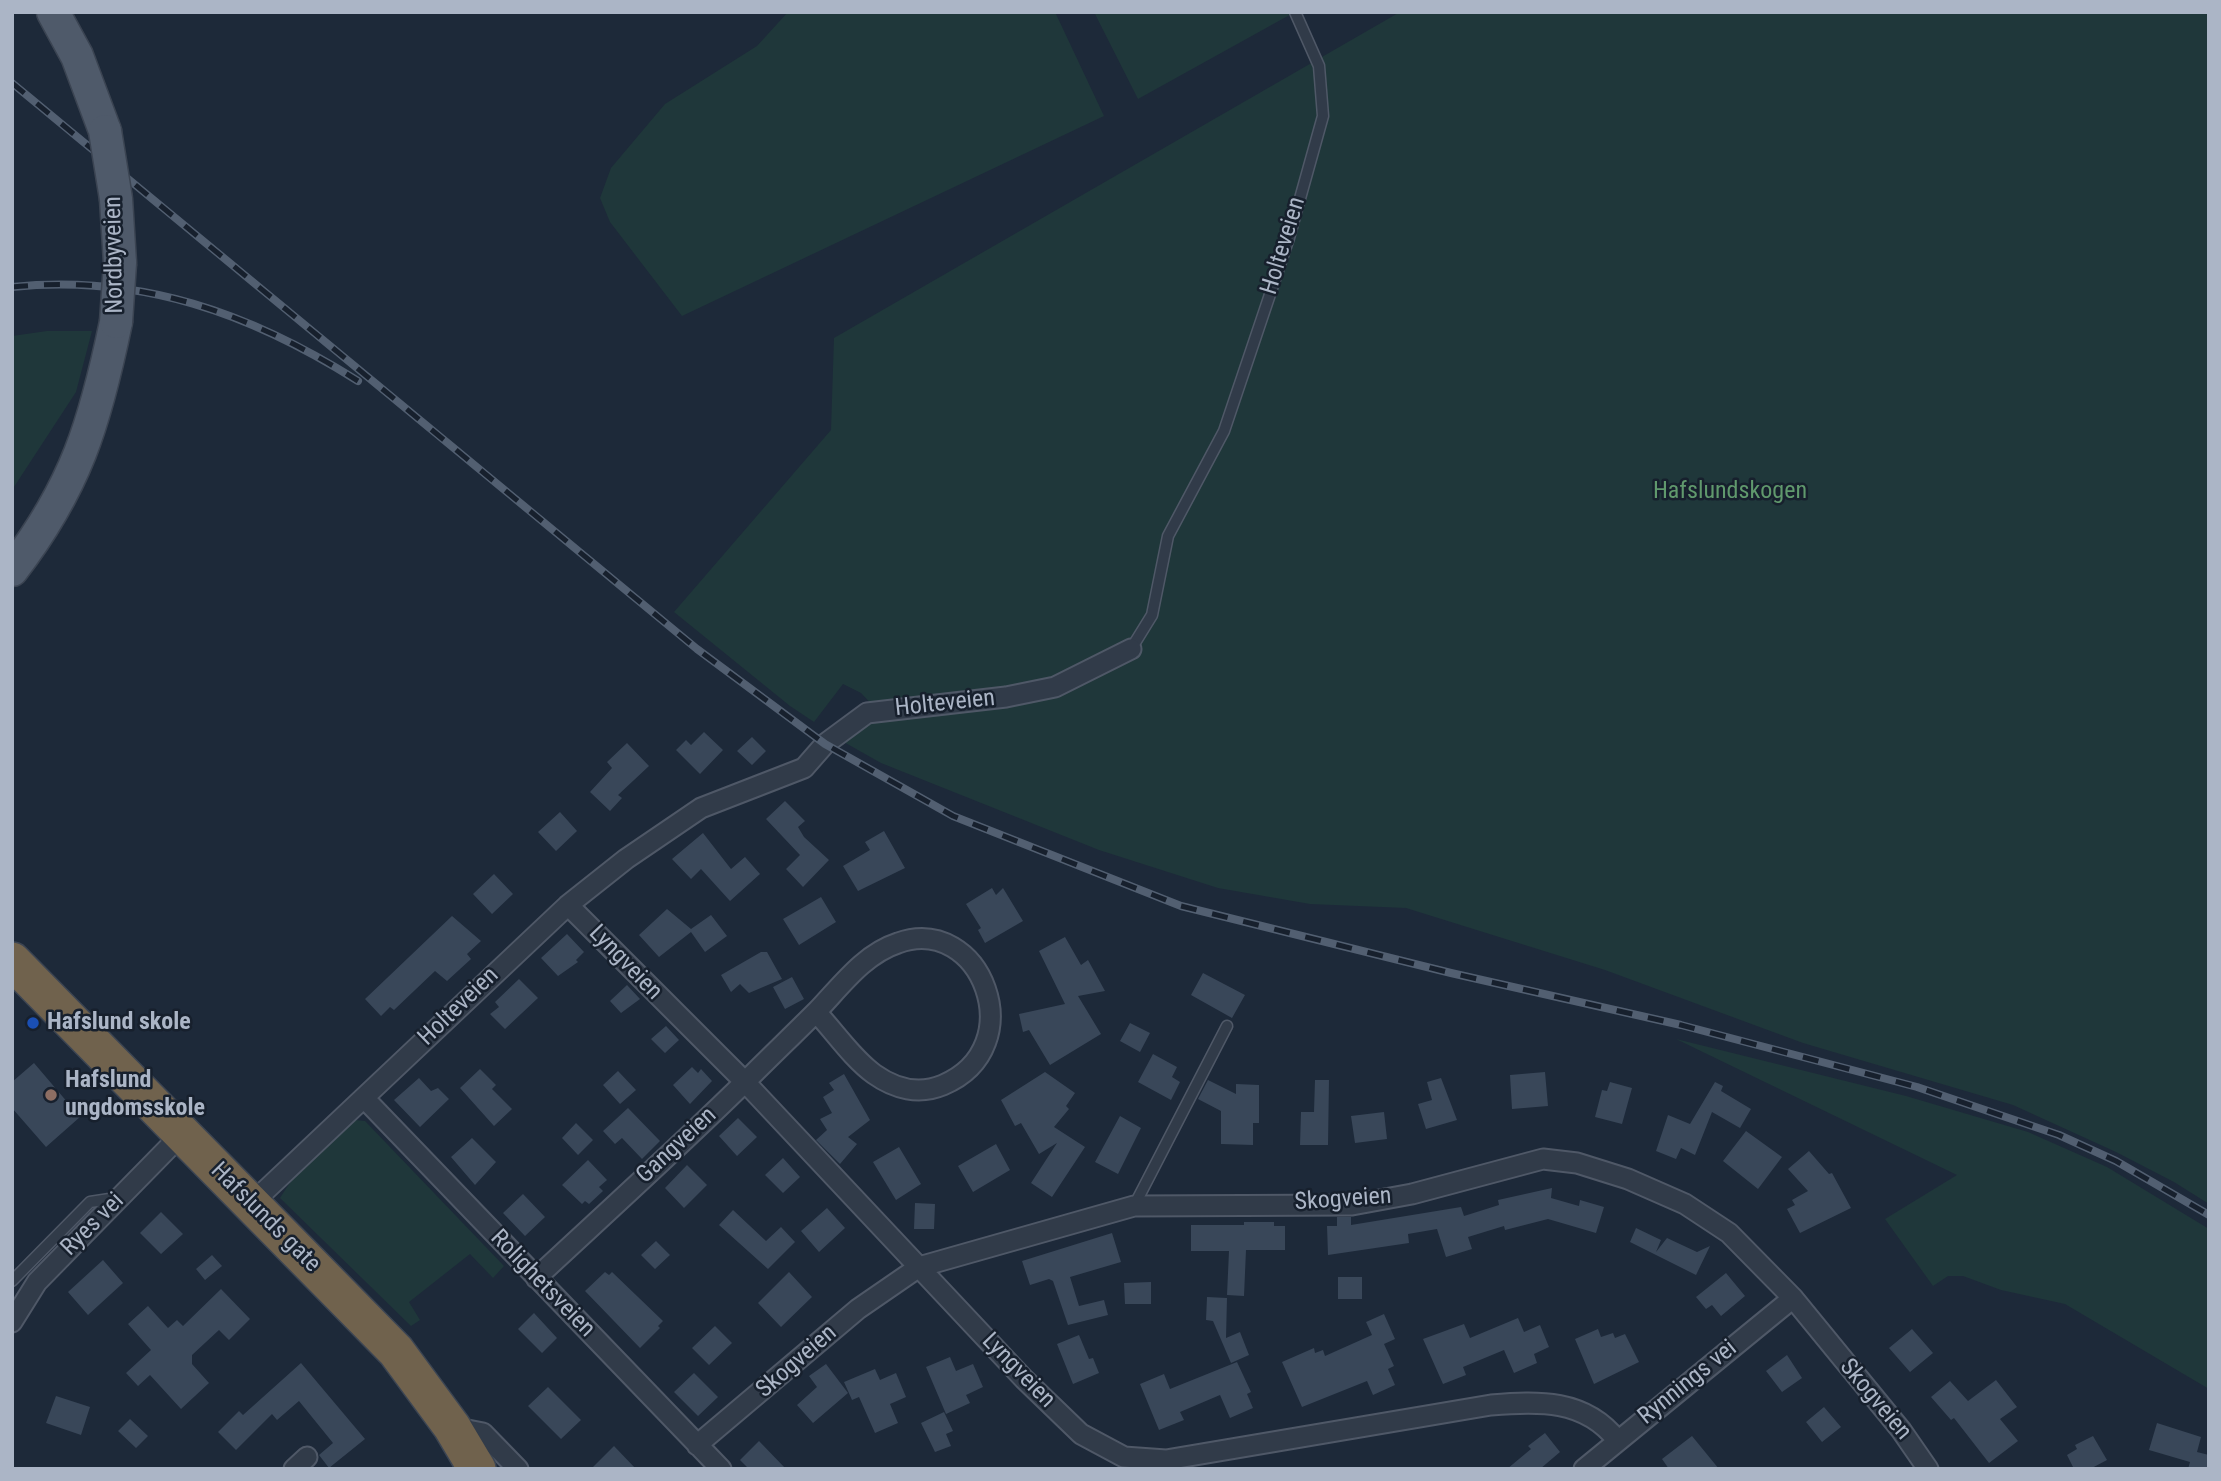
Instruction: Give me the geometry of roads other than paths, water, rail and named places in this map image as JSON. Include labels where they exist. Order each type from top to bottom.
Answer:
[{"type":"highway","name":"Hafslunds gate","points":[[20,966],[396,1351],[468,1430],[477,1469]]},
{"type":"main road","name":"Nordbyveien","points":[[12,570],[54,509],[92,427],[116,322],[120,263],[116,199],[105,131],[77,56],[53,12]]},
{"type":"street","name":"Holteveien","points":[[251,1204],[568,905],[626,859],[701,808],[804,768],[825,744],[867,713],[1006,697],[1055,687],[1131,649]]},
{"type":"street","name":"Lyngveien","points":[[568,905],[745,1082],[1081,1434],[1124,1457],[1166,1460],[1491,1405],[1530,1402],[1555,1403],[1590,1415],[1605,1424],[1617,1440]]},
{"type":"street","name":"Gangveien","points":[[536,1278],[745,1082],[816,1012],[872,957],[898,943],[924,939],[949,946],[971,964],[987,990],[992,1023],[985,1046],[971,1067],[938,1087],[912,1090],[873,1074],[816,1012]]},
{"type":"street","name":"Rolighetsveien","points":[[365,1099],[721,1469]]},
{"type":"street","name":"Ryes vei","points":[[12,1320],[37,1282],[182,1134]]},
{"type":"street","name":"Skogveien","points":[[697,1445],[858,1309],[919,1267],[1134,1206],[1352,1205],[1412,1194],[1542,1159],[1564,1160],[1628,1179],[1700,1213],[1748,1249],[1793,1298],[1930,1468]]},
{"type":"street","name":"Rynnings vei","points":[[1584,1469],[1793,1298]]},
{"type":"street","points":[[468,1430],[518,1469]]},
{"type":"lane","name":"Holteveien","points":[[1131,649],[1152,615],[1168,536],[1224,431],[1289,238],[1322,116],[1319,66],[1295,12]]},
{"type":"lane","points":[[1134,1206],[1227,1026]]},
{"type":"lane","points":[[12,1281],[90,1202],[120,1198]]},
{"type":"railway","points":[[12,83],[697,649],[825,744],[953,816],[1181,906],[1451,973],[1681,1025],[1917,1087],[2059,1135],[2116,1161],[2209,1215]]},
{"type":"railway","points":[[12,287],[105,287],[150,293],[193,304],[277,336],[358,381]]},
{"type":"place","name":"Hafslund skole","points":[[33,1023]]},
{"type":"place","name":"Hafslund ungdomsskole","points":[[51,1095]]},
{"type":"park label","name":"Hafslundskogen","points":[[1730,492]]}]
